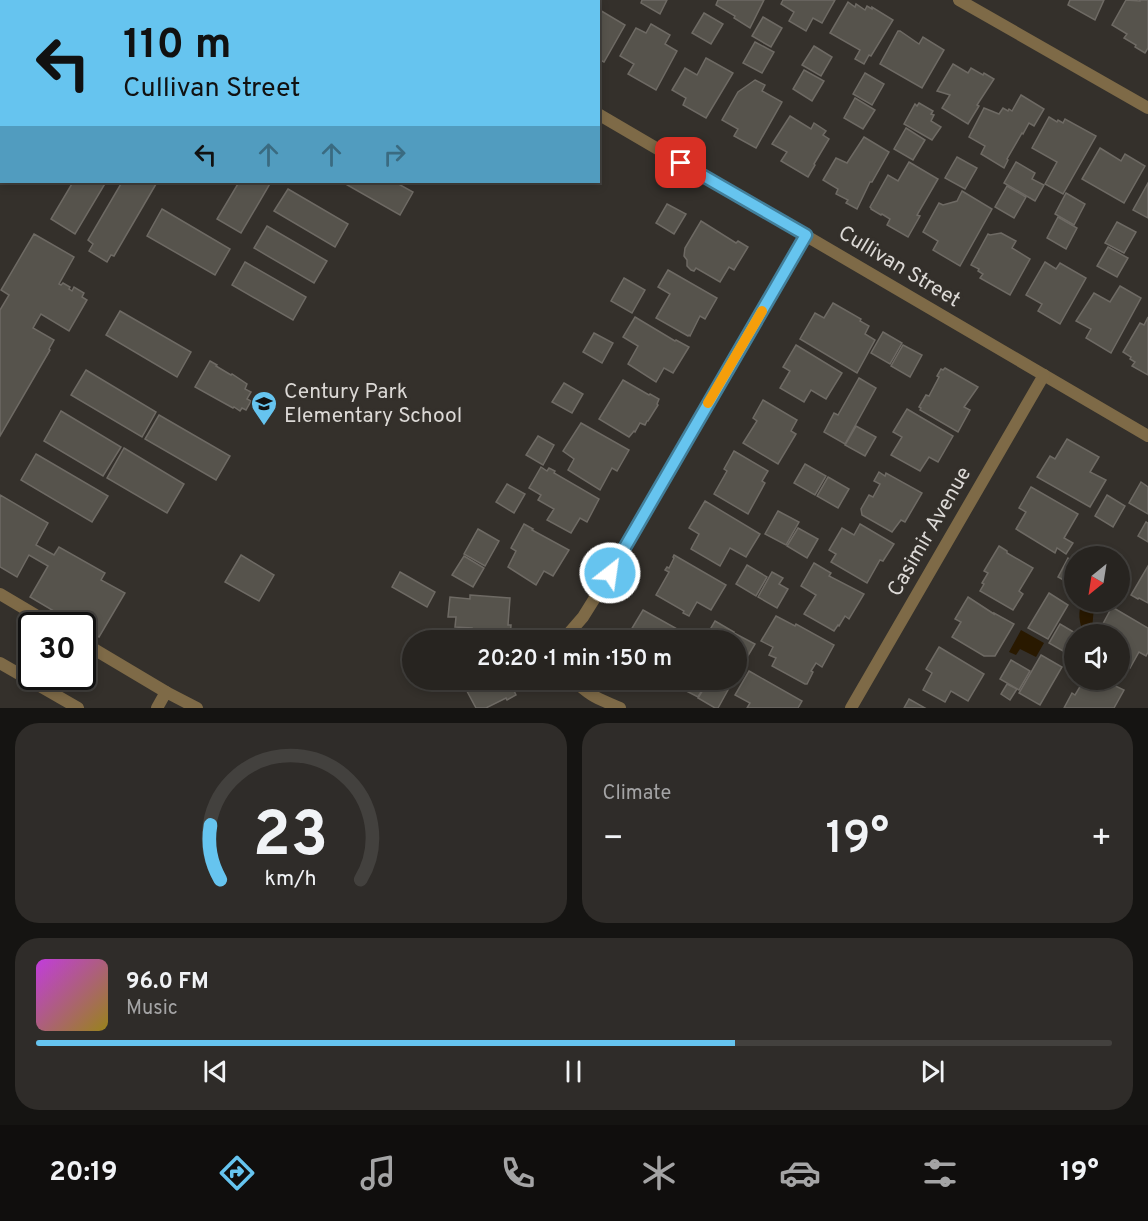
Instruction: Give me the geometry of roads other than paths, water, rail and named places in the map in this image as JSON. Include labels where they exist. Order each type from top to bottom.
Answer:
[{"type":"street","points":[[959,0],[1148,108]]},
{"type":"street","name":"Cullivan Street","points":[[600,115],[1148,436]]},
{"type":"street","points":[[572,630],[598,593],[806,235]]},
{"type":"street","name":"Casimir Avenue","points":[[851,708],[1044,375]]},
{"type":"street","points":[[0,594],[30,612]]},
{"type":"street","points":[[96,650],[197,708]]},
{"type":"street","points":[[0,663],[78,708]]},
{"type":"street","points":[[584,690],[620,708]]},
{"type":"street","points":[[157,708],[166,692]]},
{"type":"place","name":"Century Park Elementary School","points":[[264,427]]}]
